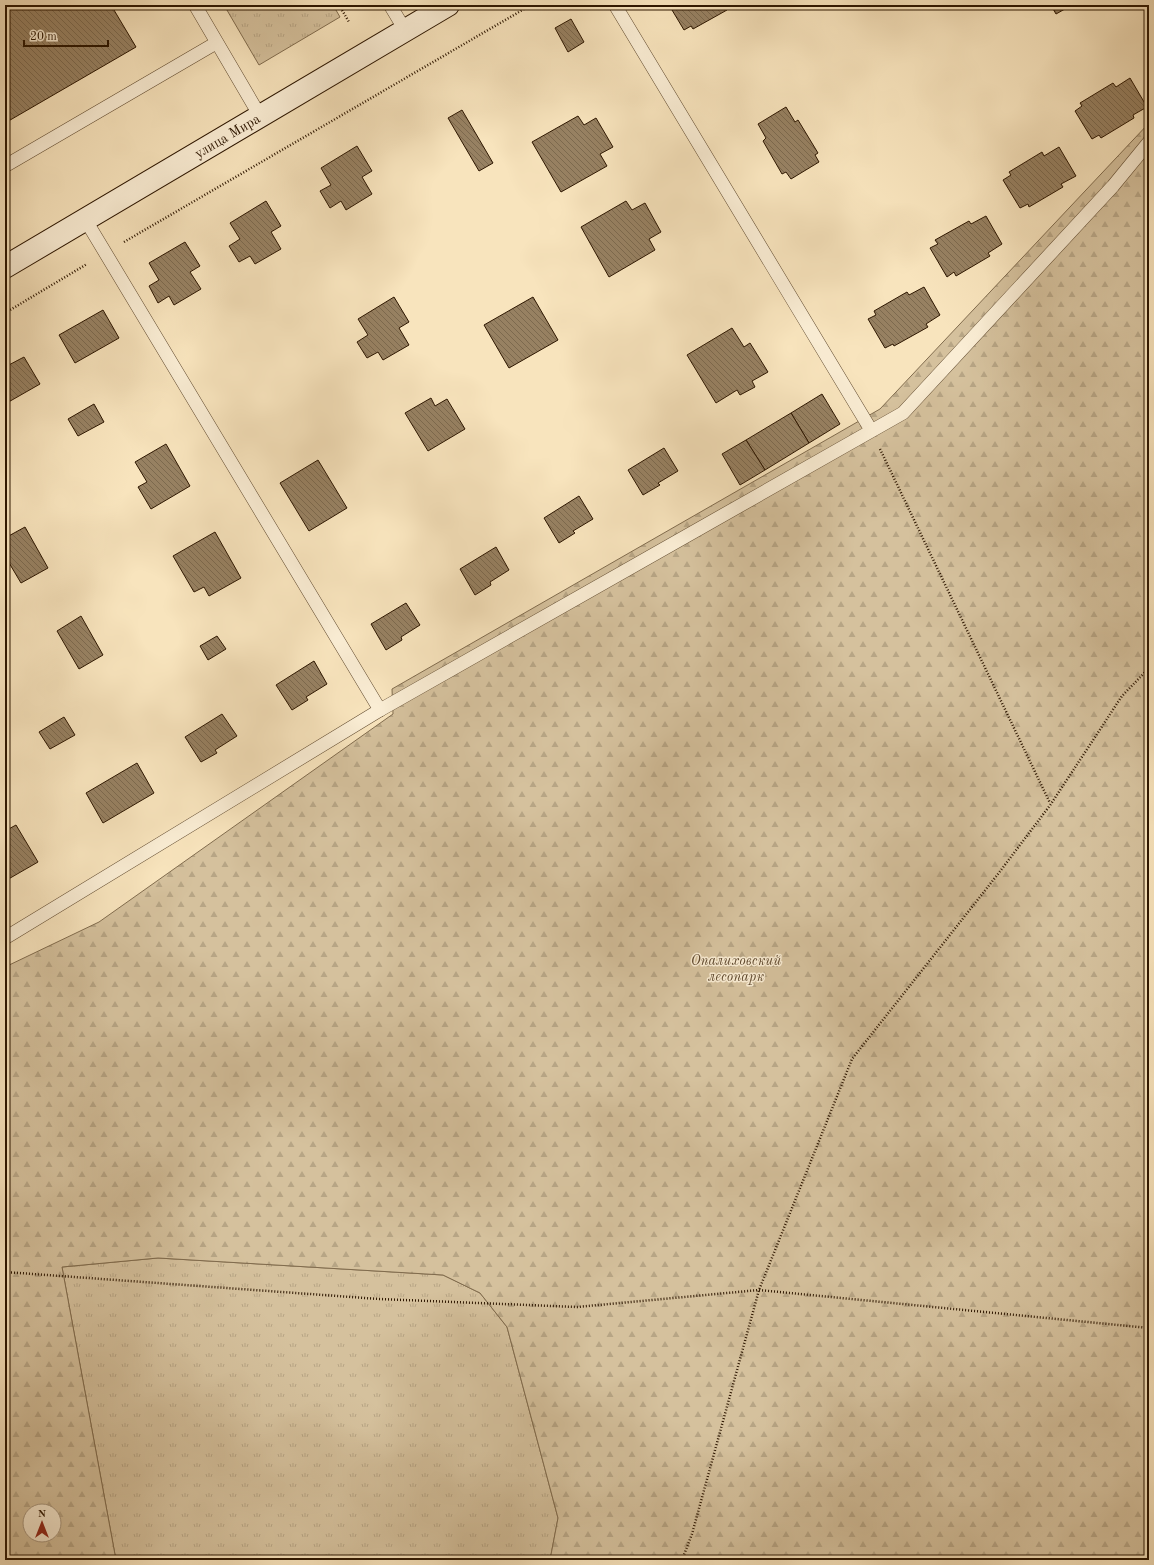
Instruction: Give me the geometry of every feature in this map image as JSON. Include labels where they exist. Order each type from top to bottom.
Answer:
[{"type":"street","name":"улица Мира","points":[[5,266],[448,5]]},
{"type":"lane","points":[[195,5],[260,116]]},
{"type":"lane","points":[[390,5],[405,30]]},
{"type":"lane","points":[[615,5],[871,430]]},
{"type":"lane","points":[[5,166],[216,43]]},
{"type":"lane","points":[[5,938],[380,710],[903,413],[1113,186],[1149,142]]},
{"type":"lane","points":[[85,219],[380,710]]},
{"type":"path","points":[[339,5],[349,22]]},
{"type":"path","points":[[5,313],[105,253],[531,5]]},
{"type":"path","points":[[871,430],[1051,804]]},
{"type":"path","points":[[682,1560],[692,1534],[759,1290],[852,1059],[998,874],[1051,804],[1122,696],[1149,668]]},
{"type":"path","points":[[5,1272],[379,1299],[577,1307],[759,1290],[1149,1328]]},
{"type":"green space","points":[[224,5],[333,5],[340,17],[259,65]]},
{"type":"green space","name":"Опалиховский лесопарк","points":[[1149,123],[1149,1560],[550,1560],[558,1518],[507,1327],[480,1293],[443,1275],[158,1258],[62,1267],[116,1560],[5,1560],[5,967],[99,922],[393,714],[392,689],[880,409]]},
{"type":"green space","points":[[158,1258],[443,1275],[480,1293],[507,1327],[558,1518],[550,1560],[116,1560],[62,1267]]},
{"type":"building","points":[[5,5],[111,5],[136,47],[5,123]]},
{"type":"building","points":[[669,5],[727,5],[725,7],[727,10],[693,29],[691,26],[684,30]]},
{"type":"building","points":[[1046,5],[1072,5],[1056,14],[1052,7],[1048,9]]},
{"type":"building","points":[[571,19],[584,42],[568,52],[555,28]]},
{"type":"building","points":[[1130,78],[1147,107],[1133,115],[1134,118],[1101,138],[1099,135],[1092,139],[1075,111],[1082,106],[1080,103],[1113,83],[1116,87]]},
{"type":"building","points":[[786,107],[795,122],[798,120],[818,153],[815,155],[819,162],[791,179],[786,172],[782,174],[763,141],[766,138],[758,124]]},
{"type":"building","points":[[462,110],[493,163],[479,171],[448,118]]},
{"type":"building","points":[[578,116],[584,125],[596,118],[613,147],[600,154],[607,166],[561,192],[532,142]]},
{"type":"building","points":[[357,146],[372,171],[362,177],[372,194],[346,210],[341,201],[330,208],[320,191],[331,185],[321,168]]},
{"type":"building","points":[[1059,147],[1076,176],[1061,184],[1063,187],[1029,207],[1028,204],[1020,208],[1003,180],[1011,175],[1009,172],[1042,152],[1044,156]]},
{"type":"building","points":[[266,201],[281,226],[271,232],[281,249],[255,264],[250,256],[239,262],[229,246],[240,239],[230,223]]},
{"type":"building","points":[[626,201],[632,210],[645,203],[661,232],[649,239],[655,250],[609,277],[581,227]]},
{"type":"building","points":[[986,216],[1002,244],[988,253],[990,256],[956,276],[954,272],[947,277],[930,248],[938,244],[935,240],[969,221],[971,224]]},
{"type":"building","points":[[185,242],[200,266],[190,272],[201,289],[174,305],[169,296],[158,303],[149,286],[159,280],[149,263]]},
{"type":"building","points":[[924,287],[940,315],[926,324],[928,327],[894,346],[893,344],[885,348],[868,319],[876,315],[874,311],[907,292],[909,295]]},
{"type":"building","points":[[394,297],[409,322],[399,328],[409,345],[383,360],[378,352],[367,358],[357,342],[368,335],[358,319]]},
{"type":"building","points":[[533,297],[558,340],[509,368],[484,325]]},
{"type":"building","points":[[103,310],[119,338],[75,363],[59,335]]},
{"type":"building","points":[[732,328],[744,347],[750,343],[768,372],[752,381],[755,387],[740,395],[737,390],[716,403],[687,355]]},
{"type":"building","points":[[24,357],[40,384],[5,404],[5,367]]},
{"type":"building","points":[[822,394],[840,424],[809,443],[791,413]]},
{"type":"building","points":[[431,398],[435,406],[447,399],[465,429],[428,451],[405,413]]},
{"type":"building","points":[[94,404],[104,422],[78,436],[68,419]]},
{"type":"building","points":[[791,413],[809,443],[765,470],[746,440]]},
{"type":"building","points":[[746,440],[765,470],[740,485],[722,454]]},
{"type":"building","points":[[166,444],[190,486],[151,509],[138,487],[147,482],[135,462]]},
{"type":"building","points":[[664,448],[678,471],[658,483],[660,485],[643,495],[628,470]]},
{"type":"building","points":[[318,460],[347,508],[309,531],[280,483]]},
{"type":"building","points":[[579,496],[593,519],[573,531],[575,533],[559,543],[544,518]]},
{"type":"building","points":[[25,527],[48,568],[21,583],[5,556],[5,538]]},
{"type":"building","points":[[215,532],[241,578],[209,596],[204,587],[194,592],[173,556]]},
{"type":"building","points":[[496,547],[509,570],[490,582],[491,585],[475,595],[460,569]]},
{"type":"building","points":[[406,603],[420,625],[401,637],[402,640],[386,650],[371,624]]},
{"type":"building","points":[[81,616],[103,655],[79,669],[57,631]]},
{"type":"building","points":[[217,636],[226,649],[208,660],[200,646]]},
{"type":"building","points":[[314,661],[327,684],[306,697],[308,700],[292,710],[276,685]]},
{"type":"building","points":[[222,714],[237,736],[215,750],[217,753],[201,762],[185,737]]},
{"type":"building","points":[[64,717],[75,735],[50,749],[39,732]]},
{"type":"building","points":[[137,763],[154,793],[103,823],[86,793]]},
{"type":"building","points":[[16,825],[38,862],[5,881],[5,831]]}]
